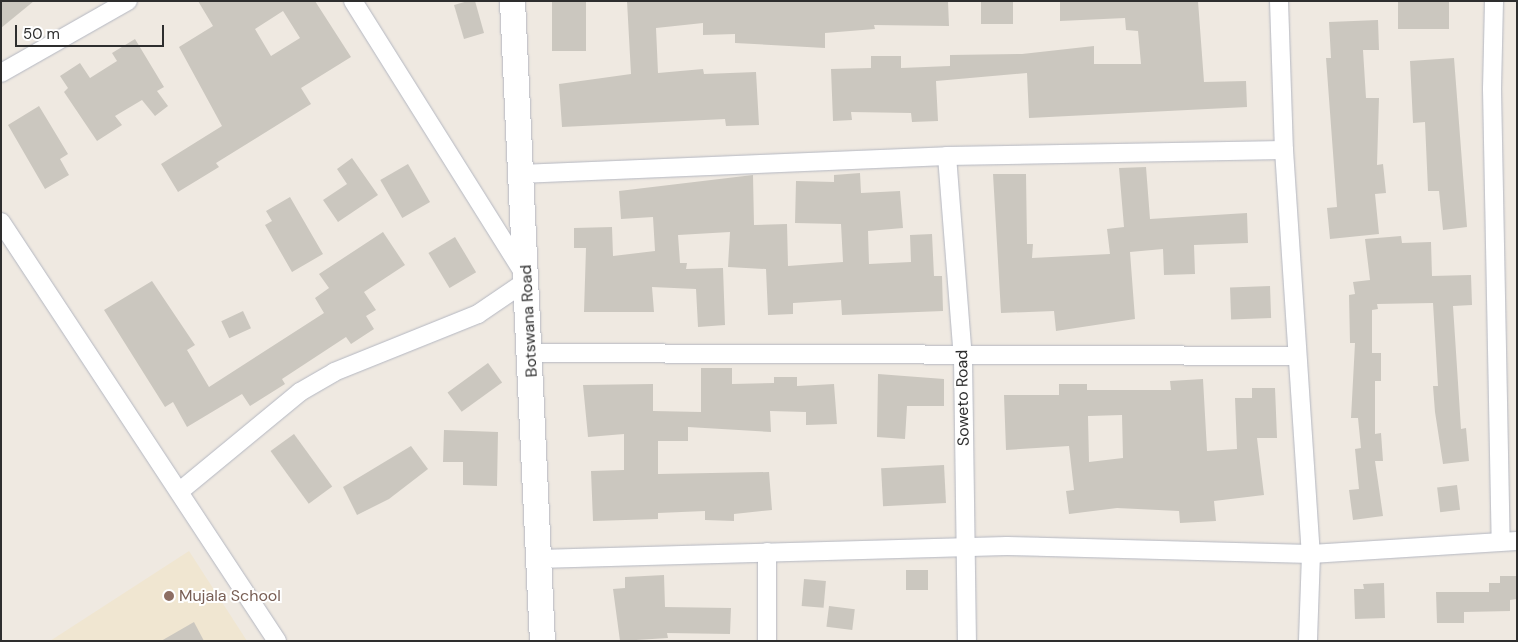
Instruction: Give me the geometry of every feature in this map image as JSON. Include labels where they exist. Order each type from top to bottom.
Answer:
[{"type":"street","points":[[1,73],[128,1]]},
{"type":"street","points":[[180,491],[307,388],[334,372],[478,314],[528,280],[352,1]]},
{"type":"street","name":"Botswana Road","points":[[512,1],[520,174],[532,353],[542,641]]},
{"type":"street","points":[[1279,1],[1284,150],[1311,554],[1308,641]]},
{"type":"street","points":[[538,559],[1057,546],[1311,554],[1509,541],[1492,89],[1494,1]]},
{"type":"street","points":[[520,174],[947,156],[1284,150]]},
{"type":"street","name":"Soweto Road","points":[[947,156],[963,358],[967,641]]},
{"type":"street","points":[[1,222],[180,491],[277,641]]},
{"type":"street","points":[[532,353],[963,358],[1297,356]]},
{"type":"street","points":[[766,552],[767,641]]},
{"type":"shaded area","name":"Mujala School","points":[[189,551],[247,641],[50,641]]},
{"type":"building","points":[[1,1],[34,1],[1,28]]},
{"type":"building","points":[[198,1],[315,1],[351,57],[301,88],[311,104],[216,163],[219,167],[178,192],[161,164],[222,126],[179,47],[213,26]],"holes":[[[283,11],[300,38],[271,56],[255,29]]]},
{"type":"building","points":[[475,1],[484,33],[464,39],[454,5]]},
{"type":"building","points":[[552,1],[586,1],[586,51],[552,51]]},
{"type":"building","points":[[627,1],[948,1],[949,26],[874,25],[875,29],[825,33],[825,48],[735,43],[735,34],[703,35],[703,23],[656,28],[658,73],[703,69],[704,74],[756,72],[759,125],[726,126],[725,119],[562,127],[559,84],[631,74]]},
{"type":"building","points":[[981,1],[1013,1],[1013,24],[981,24]]},
{"type":"building","points":[[1060,1],[1198,1],[1204,82],[1246,81],[1247,107],[1029,118],[1027,73],[936,81],[938,121],[912,122],[911,113],[851,112],[852,120],[833,121],[831,69],[871,68],[871,56],[901,56],[901,68],[950,66],[950,55],[1022,54],[1094,46],[1094,64],[1141,64],[1138,31],[1126,30],[1125,18],[1060,21]]},
{"type":"building","points":[[1398,1],[1449,1],[1449,29],[1398,29]]},
{"type":"building","points":[[1378,20],[1379,50],[1363,50],[1366,98],[1379,98],[1377,165],[1383,164],[1386,193],[1375,194],[1379,234],[1330,239],[1327,208],[1337,207],[1326,58],[1331,58],[1329,22]]},
{"type":"building","points":[[135,39],[164,87],[157,91],[168,106],[155,116],[142,100],[115,116],[122,125],[97,141],[64,92],[68,88],[60,76],[80,63],[90,78],[117,61],[112,53]]},
{"type":"building","points":[[1454,58],[1467,227],[1443,230],[1439,191],[1428,191],[1425,122],[1413,123],[1410,61]]},
{"type":"building","points":[[39,106],[68,154],[60,159],[69,175],[45,189],[8,125]]},
{"type":"building","points":[[352,158],[378,195],[338,222],[323,200],[347,184],[337,169]]},
{"type":"building","points":[[408,164],[430,202],[402,218],[380,180]]},
{"type":"building","points":[[1146,167],[1150,219],[1247,213],[1248,243],[1194,245],[1195,274],[1164,275],[1163,249],[1130,252],[1135,319],[1056,331],[1054,311],[1001,313],[993,174],[1026,174],[1027,244],[1033,244],[1032,258],[1110,254],[1107,229],[1124,227],[1119,168]]},
{"type":"building","points":[[860,173],[861,193],[900,191],[903,228],[868,231],[869,264],[911,262],[910,235],[932,234],[934,276],[942,276],[943,311],[842,315],[841,300],[793,303],[793,314],[768,315],[766,269],[728,267],[730,232],[678,235],[680,263],[687,263],[686,269],[723,268],[725,325],[698,327],[696,289],[652,287],[654,312],[584,312],[586,248],[574,248],[574,228],[612,227],[613,256],[655,251],[653,217],[621,219],[619,191],[753,175],[754,225],[787,224],[788,266],[843,262],[841,224],[795,223],[796,181],[834,182],[834,175]]},
{"type":"building","points":[[290,197],[323,254],[292,272],[265,225],[272,221],[266,211]]},
{"type":"building","points":[[383,232],[405,265],[364,292],[376,310],[366,316],[374,329],[351,344],[346,337],[282,379],[285,384],[250,406],[242,394],[187,427],[173,402],[165,407],[104,310],[152,281],[195,345],[187,350],[209,387],[324,313],[315,298],[329,288],[319,274]]},
{"type":"building","points":[[1401,236],[1402,243],[1431,242],[1432,276],[1471,275],[1472,305],[1453,306],[1461,429],[1466,428],[1469,461],[1443,464],[1433,386],[1438,386],[1433,303],[1377,304],[1378,309],[1372,310],[1372,353],[1381,353],[1381,381],[1375,381],[1375,434],[1381,433],[1383,461],[1375,461],[1383,516],[1353,520],[1349,490],[1359,489],[1355,449],[1361,448],[1358,418],[1351,418],[1355,343],[1350,343],[1349,295],[1355,294],[1353,282],[1370,280],[1365,239]]},
{"type":"building","points":[[455,237],[476,272],[450,288],[428,253]]},
{"type":"building","points":[[1270,286],[1271,318],[1231,319],[1230,287]]},
{"type":"building","points":[[243,311],[251,328],[229,338],[221,321]]},
{"type":"building","points":[[488,363],[502,382],[462,412],[448,392]]},
{"type":"building","points":[[701,368],[732,368],[732,384],[774,383],[774,377],[797,377],[797,386],[834,384],[837,424],[806,425],[806,412],[770,411],[771,432],[688,427],[688,441],[658,441],[658,474],[769,472],[772,510],[734,514],[734,521],[705,520],[705,511],[658,513],[658,519],[593,521],[591,471],[624,470],[624,434],[588,437],[583,385],[653,384],[653,411],[701,412]]},
{"type":"building","points":[[878,374],[944,379],[944,406],[907,406],[905,439],[877,437]]},
{"type":"building","points":[[1203,379],[1207,451],[1237,449],[1235,398],[1252,398],[1252,388],[1275,388],[1277,438],[1257,438],[1264,495],[1214,501],[1216,521],[1180,523],[1179,511],[1117,508],[1069,514],[1066,491],[1074,490],[1069,446],[1006,450],[1004,395],[1059,395],[1059,384],[1087,384],[1087,390],[1171,390],[1170,381]],"holes":[[[1122,415],[1123,458],[1089,462],[1088,416]]]},
{"type":"building","points":[[444,430],[498,432],[497,486],[463,485],[463,462],[443,462]]},
{"type":"building","points":[[294,434],[332,487],[309,504],[271,451]]},
{"type":"building","points":[[411,446],[428,469],[389,499],[357,515],[343,487]]},
{"type":"building","points":[[944,465],[946,503],[883,506],[881,468]]},
{"type":"building","points":[[1457,485],[1460,510],[1440,512],[1437,487]]},
{"type":"building","points":[[906,570],[928,570],[928,590],[906,590]]},
{"type":"building","points":[[664,575],[665,607],[731,608],[730,634],[667,633],[668,638],[620,641],[613,589],[625,588],[625,577]]},
{"type":"building","points":[[1500,576],[1517,576],[1517,599],[1510,600],[1510,611],[1464,612],[1464,623],[1437,623],[1436,592],[1489,592],[1489,583],[1500,583]]},
{"type":"building","points":[[804,579],[826,581],[824,608],[802,606]]},
{"type":"building","points":[[1384,583],[1385,618],[1355,619],[1354,589],[1364,589],[1363,584]]},
{"type":"building","points":[[829,606],[855,609],[852,630],[826,627]]},
{"type":"building","points":[[194,622],[204,641],[161,641]]},
{"type":"place","name":"Mujala School","points":[[169,596]]}]
